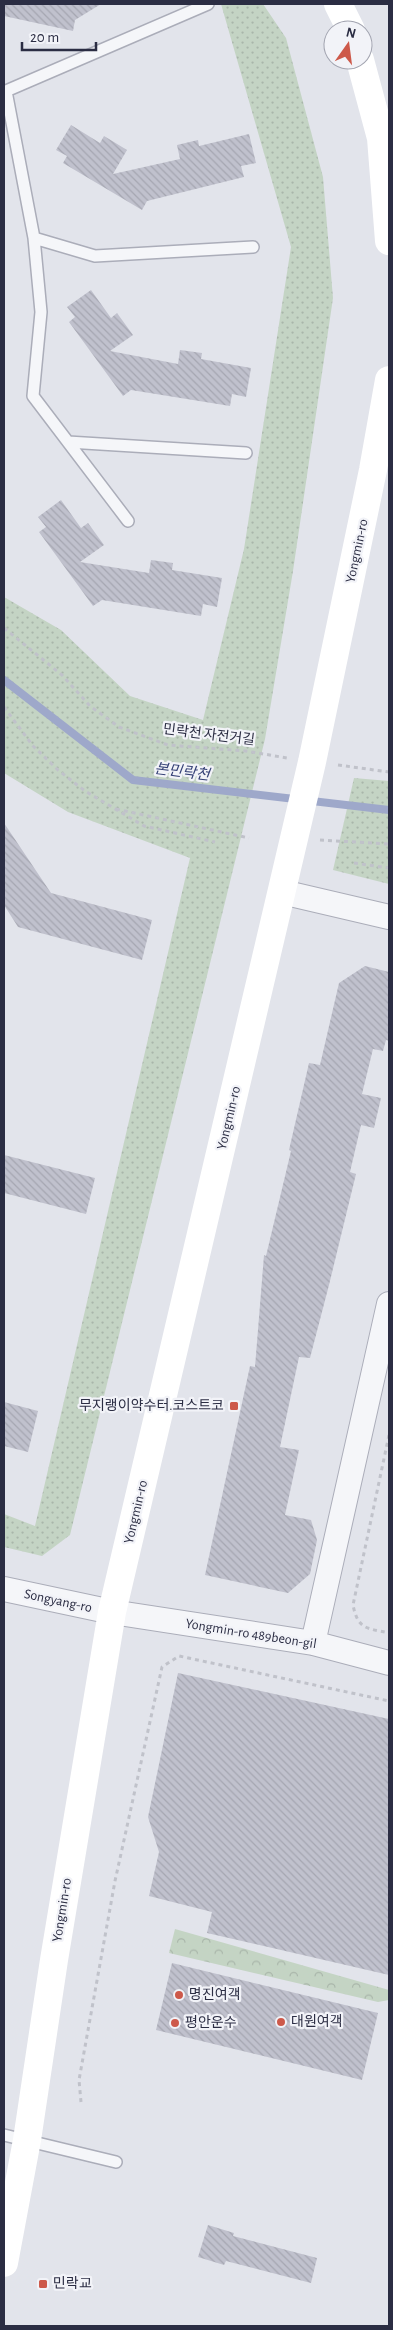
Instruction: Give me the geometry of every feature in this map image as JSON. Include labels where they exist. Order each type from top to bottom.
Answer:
[{"type":"street","points":[[338,4],[346,20]]},
{"type":"street","points":[[363,70],[382,138],[389,241]]},
{"type":"street","name":"Yongmin-ro","points":[[4,2263],[16,2137],[54,1960],[112,1612],[306,790],[373,470],[389,380]]},
{"type":"street","points":[[282,892],[389,917]]},
{"type":"street","points":[[313,1643],[389,1304]]},
{"type":"street","name":"Songyang-ro","points":[[4,1589],[112,1612]]},
{"type":"street","name":"Yongmin-ro 489beon-gil","points":[[112,1612],[313,1643],[389,1663]]},
{"type":"lane","points":[[128,520],[33,396],[41,312],[34,238],[5,90],[208,4]]},
{"type":"lane","points":[[34,238],[95,256],[253,247]]},
{"type":"lane","points":[[68,442],[246,453]]},
{"type":"lane","points":[[16,2137],[116,2162]]},
{"type":"path","name":"민락천 자전거길","points":[[4,628],[62,675],[90,706],[119,727],[168,744],[246,751],[389,772]]},
{"type":"path","points":[[4,707],[33,746],[58,770],[85,791],[113,809],[144,826],[216,842]]},
{"type":"path","points":[[113,809],[249,838]]},
{"type":"path","points":[[295,837],[389,844]]},
{"type":"path","points":[[354,863],[389,868]]},
{"type":"path","points":[[389,1435],[353,1605],[356,1619],[362,1627],[389,1633]]},
{"type":"path","points":[[81,2102],[79,2080],[115,1881],[162,1667],[179,1656],[389,1701]]},
{"type":"green space","points":[[221,4],[263,4],[286,38],[323,177],[333,298],[293,571],[265,739],[70,1535],[42,1556],[4,1547],[4,1514],[35,1526],[190,858],[68,812],[4,773],[4,597],[61,630],[130,696],[203,720],[244,549],[291,247]]},
{"type":"green space","points":[[354,778],[389,781],[389,884],[333,870]]},
{"type":"green space","points":[[175,1929],[389,1990],[389,2000],[378,2002],[169,1953]]},
{"type":"building","points":[[4,4],[101,4],[75,20],[73,31],[4,16]]},
{"type":"building","points":[[71,125],[100,143],[104,136],[127,150],[113,174],[180,159],[177,145],[198,140],[199,146],[249,134],[256,163],[241,166],[244,177],[147,201],[142,210],[63,163],[67,156],[56,150]]},
{"type":"building","points":[[91,290],[111,318],[117,313],[133,335],[110,351],[178,364],[180,350],[202,353],[201,359],[251,368],[246,397],[232,394],[230,406],[131,390],[123,396],[69,322],[75,317],[67,307]]},
{"type":"building","points":[[61,500],[81,528],[88,523],[104,545],[80,562],[149,573],[151,560],[173,563],[172,570],[222,578],[217,607],[203,604],[201,616],[102,600],[93,606],[39,532],[46,527],[38,517]]},
{"type":"building","points":[[4,823],[51,893],[152,920],[142,960],[18,927],[4,905]]},
{"type":"building","points":[[365,966],[389,972],[389,1041],[386,1040],[383,1051],[373,1049],[362,1094],[381,1098],[374,1128],[361,1125],[350,1172],[356,1174],[329,1285],[310,1358],[299,1357],[280,1447],[299,1450],[285,1515],[311,1520],[317,1540],[310,1574],[288,1593],[205,1575],[250,1366],[255,1367],[264,1255],[266,1256],[291,1151],[289,1150],[309,1063],[320,1065],[339,983]]},
{"type":"building","points":[[4,1155],[95,1178],[86,1214],[4,1193]]},
{"type":"building","points":[[4,1402],[38,1411],[28,1452],[4,1446]]},
{"type":"building","points":[[178,1673],[389,1719],[389,1975],[207,1933],[212,1912],[149,1896],[159,1852],[148,1817]]},
{"type":"building","points":[[172,1963],[378,2013],[362,2080],[156,2030]]},
{"type":"building","points":[[208,2225],[234,2233],[233,2236],[317,2258],[311,2283],[226,2261],[224,2265],[198,2257]]},
{"type":"waterway","name":"본민락천","points":[[4,680],[133,780],[389,810]]},
{"type":"place","name":"무지랭이약수터.코스트코","points":[[234,1406]]},
{"type":"place","name":"명진여객","points":[[179,1995]]},
{"type":"place","name":"대원여객","points":[[281,2022]]},
{"type":"place","name":"평안운수","points":[[175,2023]]},
{"type":"place","name":"민락교","points":[[43,2284]]}]
